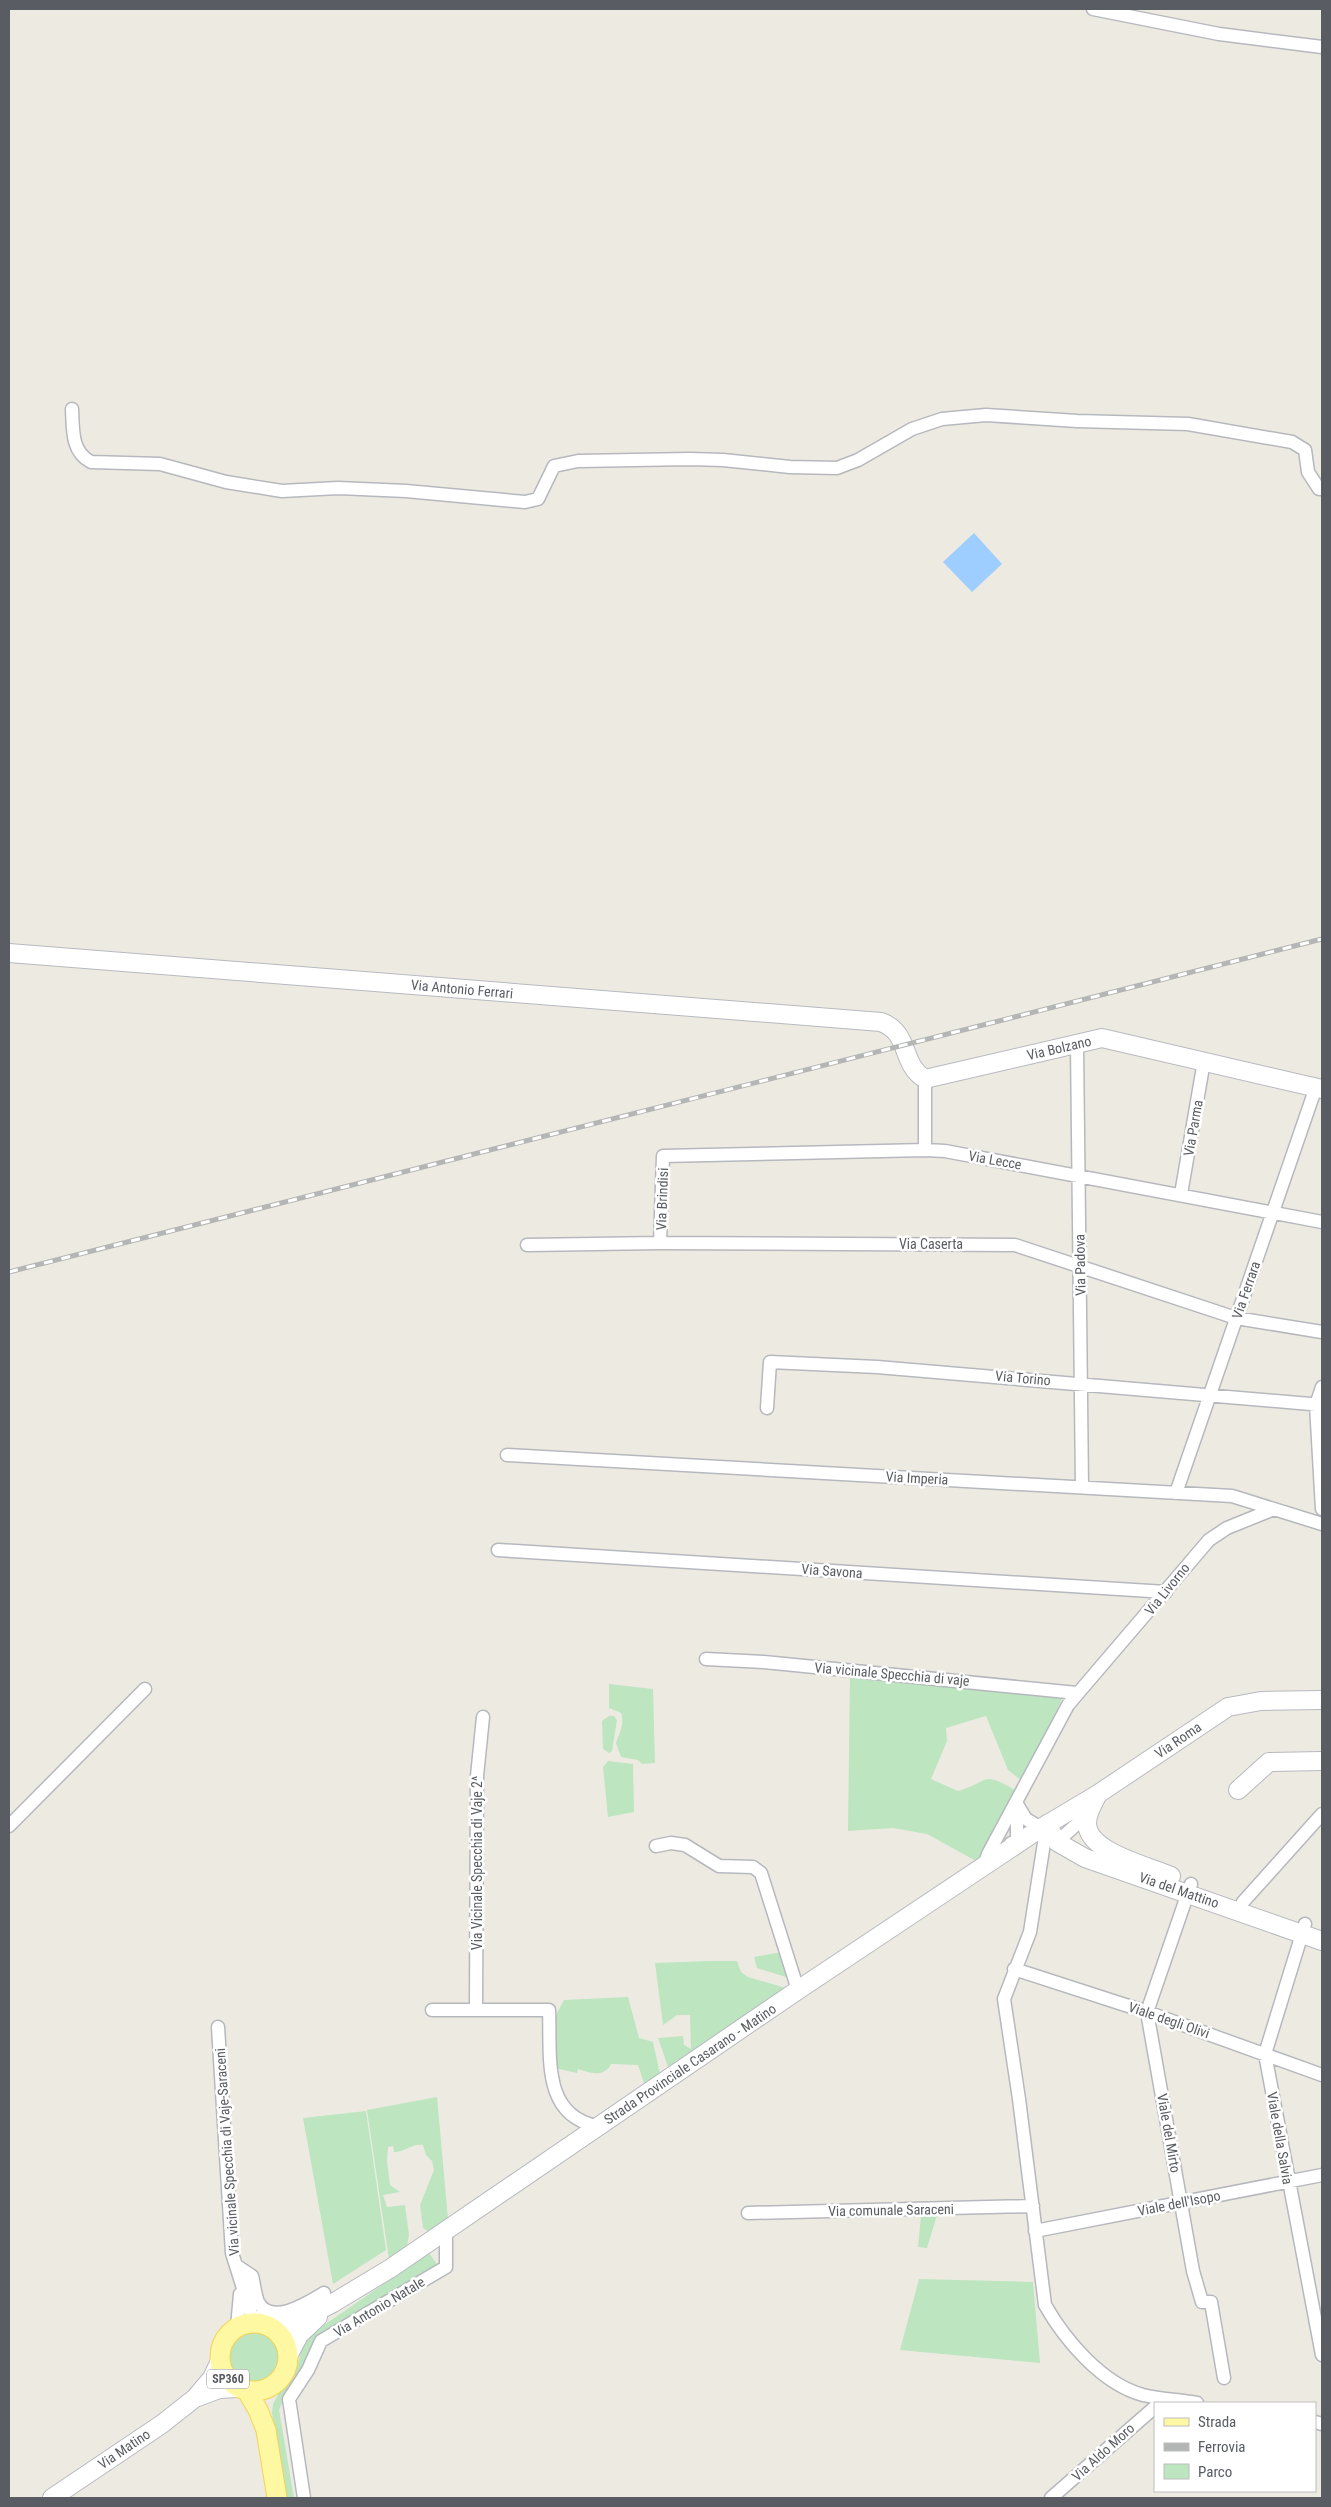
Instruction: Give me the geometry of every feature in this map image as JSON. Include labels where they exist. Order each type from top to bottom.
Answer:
[{"type":"main road","name":"Via Antonio Ferrari","points":[[9,953],[881,1022],[896,1030],[910,1065],[925,1079]]},
{"type":"main road","name":"Via Bolzano","points":[[925,1079],[1102,1038],[1319,1088]]},
{"type":"main road","name":"Via Roma","points":[[1044,1826],[1098,1794],[1228,1707],[1261,1701],[1322,1700]]},
{"type":"main road","points":[[1238,1790],[1269,1762],[1322,1761]]},
{"type":"main road","points":[[1089,1813],[1098,1794]]},
{"type":"main road","name":"Via del Mattino","points":[[1089,1813],[1086,1821],[1092,1839],[1103,1848],[1190,1889]]},
{"type":"main road","points":[[1044,1826],[1057,1842]]},
{"type":"main road","name":"Strada Provinciale Casarano - Matino","points":[[237,2327],[245,2324],[267,2325],[298,2321],[329,2298],[446,2232],[597,2126],[1044,1826]]},
{"type":"main road","name":"Via del Mattino","points":[[1057,1842],[1085,1858],[1190,1889],[1304,1929],[1322,1941]]},
{"type":"main road","name":"Via del Mattino","points":[[1304,1929],[1322,1930]]},
{"type":"main road","name":"Strada Provinciale Casarano - Matino","points":[[266,2430],[269,2401],[275,2385],[282,2377],[288,2356],[299,2335],[329,2298]]},
{"type":"main road","points":[[267,2325],[280,2335],[286,2345],[288,2356]]},
{"type":"main road","name":"SP360","points":[[237,2327],[224,2341],[220,2361],[226,2376],[242,2389],[256,2392],[275,2385]]},
{"type":"main road","name":"Via Matino","points":[[52,2498],[162,2424],[195,2398],[212,2378],[220,2361]]},
{"type":"main road","name":"Via Matino","points":[[195,2398],[220,2389],[242,2389]]},
{"type":"main road","points":[[242,2389],[258,2410],[266,2430],[277,2498]]},
{"type":"street","points":[[1093,9],[1219,34],[1322,47]]},
{"type":"street","points":[[72,409],[74,441],[81,457],[91,462],[160,464],[226,482],[282,491],[348,488],[525,502],[538,499],[554,466],[578,462],[690,459],[723,460],[790,467],[837,468],[858,460],[912,429],[942,419],[986,415],[1077,421],[1188,424],[1292,442],[1305,450],[1308,472],[1319,489],[1322,489]]},
{"type":"street","name":"Via Padova","points":[[1077,1044],[1082,1487]]},
{"type":"street","name":"Via Parma","points":[[1181,1194],[1204,1061]]},
{"type":"street","points":[[925,1079],[925,1150]]},
{"type":"street","name":"Via Ferrara","points":[[1176,1493],[1272,1212],[1319,1088]]},
{"type":"street","name":"Via Lecce","points":[[663,1156],[945,1151],[1322,1222]]},
{"type":"street","name":"Via Brindisi","points":[[660,1242],[663,1156]]},
{"type":"street","name":"Via Caserta","points":[[527,1245],[660,1242],[1015,1245],[1236,1318],[1322,1332]]},
{"type":"street","name":"Via Torino","points":[[767,1408],[770,1362],[877,1367],[1081,1383],[1319,1405]]},
{"type":"street","points":[[1322,1387],[1319,1405],[1322,1509]]},
{"type":"street","name":"Via Imperia","points":[[507,1455],[1232,1496],[1322,1524]]},
{"type":"street","name":"Via Livorno","points":[[984,1866],[988,1854],[1017,1804],[1055,1728],[1077,1693],[1209,1540],[1227,1528],[1274,1509]]},
{"type":"street","name":"Via Savona","points":[[498,1550],[1166,1592]]},
{"type":"street","name":"Via vicinale Specchia di vaje","points":[[706,1659],[764,1662],[1077,1693]]},
{"type":"street","points":[[9,1826],[144,1689]]},
{"type":"street","name":"Via Vicinale Specchia di Vaje 2^","points":[[476,2010],[477,1776],[483,1717]]},
{"type":"street","points":[[1017,1804],[1026,1819],[1044,1826],[1030,1932],[1014,1969],[1004,2000],[1045,2305],[1058,2327],[1094,2368],[1142,2394],[1162,2401],[1180,2402]]},
{"type":"street","points":[[1006,1824],[1004,1836],[1007,1842],[1017,1845],[1017,1804]]},
{"type":"street","points":[[1057,1842],[1089,1813]]},
{"type":"street","points":[[1241,1907],[1322,1814]]},
{"type":"street","points":[[656,1846],[671,1843],[685,1845],[719,1866],[753,1867],[760,1873],[798,1990]]},
{"type":"street","name":"Viale del Mirto","points":[[1190,1889],[1147,2012],[1193,2271],[1202,2302],[1211,2302],[1224,2378]]},
{"type":"street","name":"Viale della Salvia","points":[[1304,1929],[1265,2054],[1322,2355]]},
{"type":"street","name":"Viale degli Olivi","points":[[1014,1969],[1147,2012],[1322,2075]]},
{"type":"street","points":[[432,2010],[549,2010],[553,2088],[560,2104],[581,2123],[597,2126]]},
{"type":"street","name":"Via vicinale Specchia di Vaje-Saraceni","points":[[218,2027],[232,2253],[238,2271]]},
{"type":"street","name":"Viale dell'Isopo","points":[[1035,2231],[1322,2175]]},
{"type":"street","name":"Via comunale Saraceni","points":[[748,2213],[1033,2206]]},
{"type":"street","name":"Via Antonio Natale","points":[[304,2498],[289,2399],[308,2370],[321,2341],[446,2267],[446,2232]]},
{"type":"street","points":[[238,2271],[252,2276],[258,2302],[265,2310],[286,2312],[329,2298]]},
{"type":"street","points":[[238,2271],[251,2314],[267,2325]]},
{"type":"street","points":[[237,2327],[241,2303],[238,2271]]},
{"type":"street","name":"Via Aldo Moro","points":[[1051,2498],[1154,2408]]},
{"type":"green space","points":[[850,1674],[1063,1697],[1022,1781],[1008,1770],[986,1716],[946,1728],[947,1741],[931,1779],[958,1791],[986,1779],[991,1779],[1017,1791],[978,1862],[927,1834],[893,1828],[848,1831]]},
{"type":"green space","points":[[609,1684],[653,1689],[655,1763],[642,1764],[638,1760],[621,1757],[616,1743],[621,1729],[622,1717],[621,1713],[609,1708]]},
{"type":"green space","points":[[609,1716],[614,1716],[617,1720],[612,1751],[609,1753],[603,1749],[602,1721]]},
{"type":"green space","points":[[608,1761],[633,1764],[634,1812],[608,1817],[603,1767]]},
{"type":"green space","points":[[782,1952],[789,1978],[757,1968],[754,1957]]},
{"type":"green space","points":[[737,1961],[741,1972],[748,1977],[786,1988],[668,2067],[658,2038],[683,2036],[684,2045],[691,2049],[690,2015],[677,2015],[663,2025],[655,1963]]},
{"type":"green space","points":[[628,1997],[639,2038],[653,2042],[660,2074],[645,2086],[638,2065],[611,2064],[601,2073],[578,2069],[577,2073],[555,2068],[555,2017],[564,2000]]},
{"type":"green space","points":[[437,2097],[448,2219],[429,2232],[423,2228],[420,2205],[434,2170],[432,2161],[426,2155],[423,2145],[415,2145],[402,2151],[394,2152],[393,2146],[388,2147],[387,2161],[390,2185],[400,2192],[383,2195],[387,2207],[405,2205],[409,2235],[407,2246],[389,2259],[367,2110]]},
{"type":"green space","points":[[366,2111],[386,2250],[333,2284],[303,2118]]},
{"type":"green space","points":[[938,2212],[927,2248],[918,2247],[921,2216],[923,2213]]},
{"type":"green space","points":[[429,2253],[439,2267],[316,2339],[310,2348],[300,2377],[285,2396],[279,2410],[294,2498],[287,2498],[272,2413],[273,2404],[279,2393],[294,2377],[305,2338]]},
{"type":"green space","points":[[919,2279],[1033,2282],[1040,2363],[900,2350]]},
{"type":"green space","points":[[250,2330],[260,2330],[270,2334],[278,2342],[282,2357],[278,2372],[270,2380],[260,2384],[250,2384],[240,2380],[232,2372],[228,2362],[228,2352],[232,2342],[240,2334]]},
{"type":"water","points":[[974,533],[1002,564],[972,592],[943,562]]},
{"type":"railway","points":[[9,1272],[1322,939]]}]
